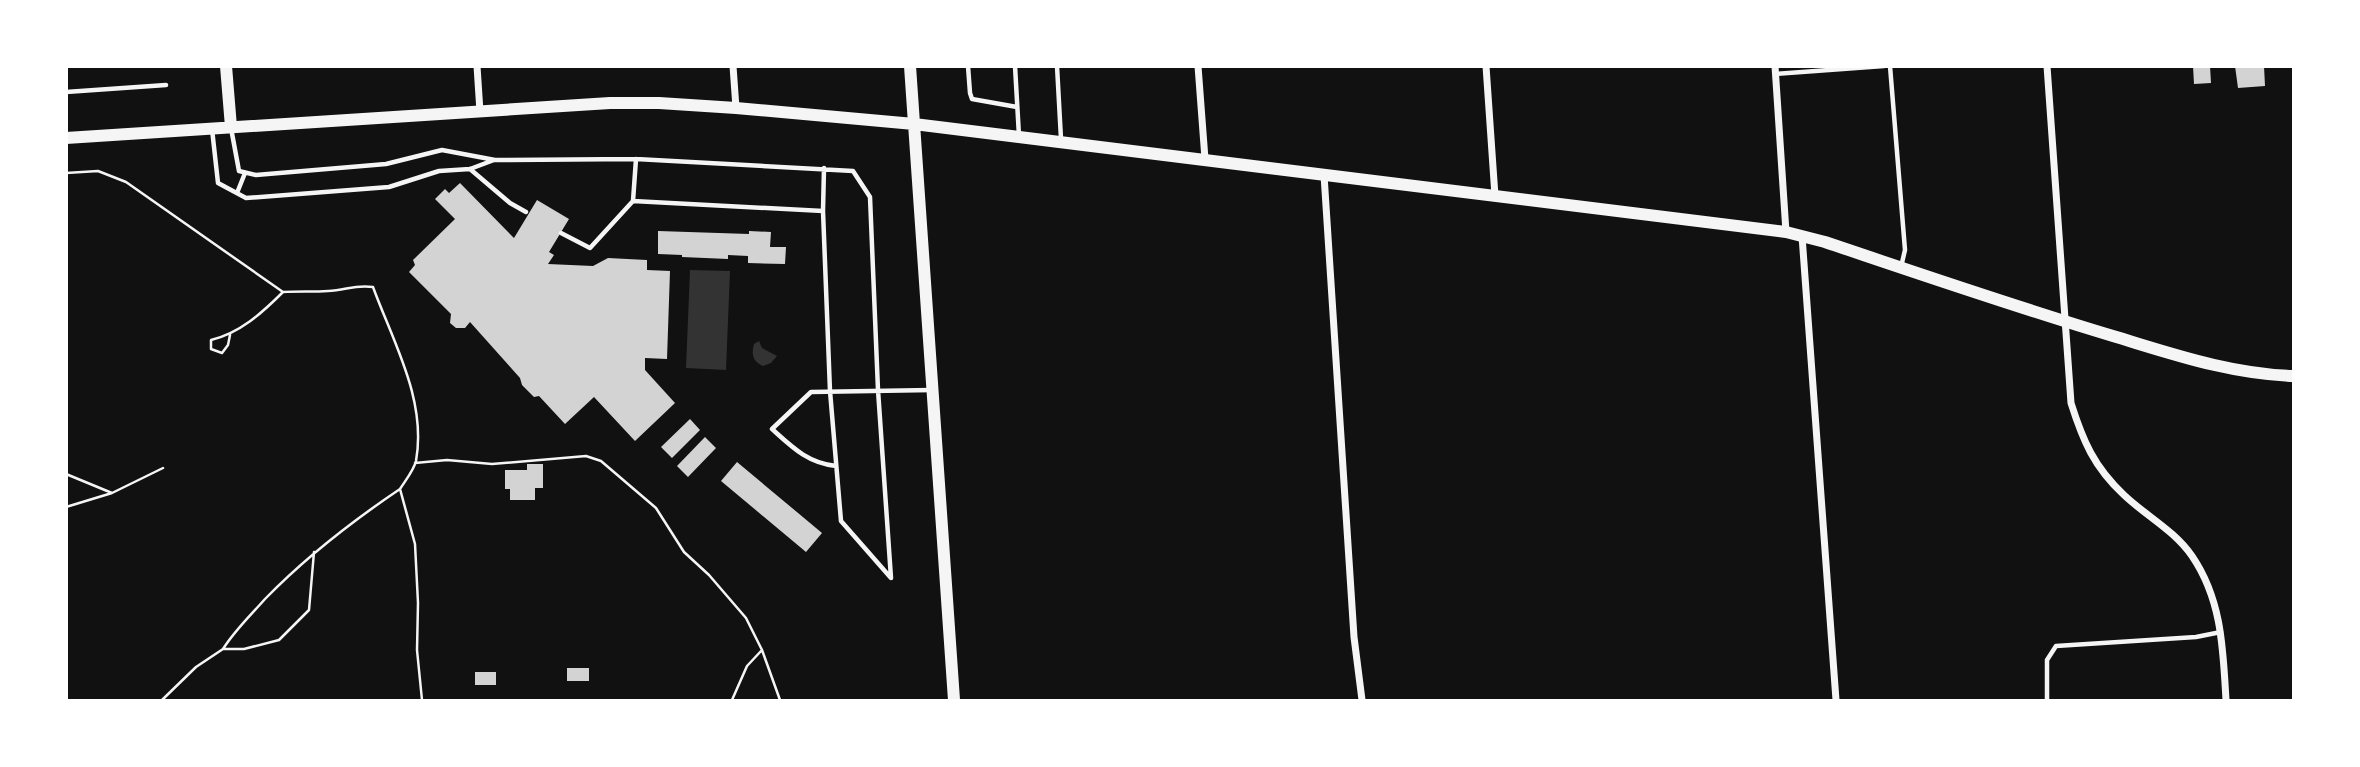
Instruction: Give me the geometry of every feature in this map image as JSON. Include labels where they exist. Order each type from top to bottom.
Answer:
[{"type":"street","points":[[226,66],[231,127]]},
{"type":"street","points":[[477,66],[480,112]]},
{"type":"street","points":[[733,66],[736,108]]},
{"type":"street","points":[[910,66],[954,701]]},
{"type":"street","points":[[1198,66],[1205,159]]},
{"type":"street","points":[[1486,66],[1496,196]]},
{"type":"street","points":[[2046,66],[2071,403],[2083,440],[2098,468],[2124,496],[2169,530],[2191,554],[2207,584],[2222,632],[2226,701]]},
{"type":"street","points":[[1775,70],[1786,232]]},
{"type":"street","points":[[66,138],[610,103],[736,108],[914,124],[1786,232],[1901,267],[2064,322],[2216,367],[2294,376]]},
{"type":"street","points":[[1324,174],[1354,637],[1362,701]]},
{"type":"street","points":[[1802,236],[1836,701]]},
{"type":"lane","points":[[968,66],[972,99],[1017,107]]},
{"type":"lane","points":[[1015,66],[1019,137]]},
{"type":"lane","points":[[1057,66],[1061,142]]},
{"type":"lane","points":[[1775,70],[1884,66]]},
{"type":"lane","points":[[1891,66],[1905,250],[1901,267]]},
{"type":"lane","points":[[66,92],[166,85]]},
{"type":"lane","points":[[231,127],[239,172],[256,176],[386,164],[442,150],[495,160],[636,159],[824,169],[852,171],[870,197],[878,390],[891,578],[841,521],[830,391],[823,211],[824,169]]},
{"type":"lane","points":[[212,129],[218,183],[246,198],[388,187],[439,170],[470,169],[495,160]]},
{"type":"lane","points":[[561,233],[590,248],[633,201],[636,159]]},
{"type":"lane","points":[[470,169],[510,203],[527,212]]},
{"type":"lane","points":[[237,193],[245,173]]},
{"type":"lane","points":[[633,201],[823,211]]},
{"type":"lane","points":[[836,466],[820,464],[797,452],[772,429],[811,392],[933,390]]},
{"type":"lane","points":[[2047,701],[2046,660],[2056,646],[2196,637],[2222,632]]},
{"type":"path","points":[[66,173],[98,171],[126,182],[283,292],[329,291],[358,285],[373,288],[411,384],[417,427],[415,463],[400,489],[314,552],[236,629],[223,649],[197,667],[162,701]]},
{"type":"path","points":[[230,335],[228,345],[222,353],[211,349],[211,340],[230,335],[268,307],[283,292]]},
{"type":"path","points":[[415,463],[447,460],[492,464],[586,456],[601,461],[656,508],[684,552],[709,575],[747,618],[762,650],[780,701]]},
{"type":"path","points":[[66,507],[112,494],[163,468]]},
{"type":"path","points":[[66,474],[112,494]]},
{"type":"path","points":[[400,489],[415,544],[417,650],[422,701]]},
{"type":"path","points":[[223,649],[244,649],[279,640],[309,610],[314,552]]},
{"type":"path","points":[[731,700],[747,667],[762,650]]},
{"type":"shaded area","points":[[690,270],[730,271],[726,370],[686,368]]},
{"type":"shaded area","points":[[759,341],[762,348],[777,356],[771,363],[763,366],[755,360],[753,354],[754,344]]},
{"type":"building","points":[[2193,66],[2210,66],[2211,83],[2194,84]]},
{"type":"building","points":[[2235,66],[2264,66],[2265,86],[2238,88]]},
{"type":"building","points":[[460,183],[514,238],[537,200],[569,219],[549,252],[554,255],[548,264],[593,266],[608,258],[647,260],[647,270],[670,271],[667,359],[645,358],[645,370],[675,403],[635,441],[594,397],[565,424],[539,396],[534,397],[522,385],[520,378],[470,322],[465,328],[456,328],[450,323],[451,314],[409,272],[415,265],[413,260],[455,219],[435,199],[445,189],[449,193]]},
{"type":"building","points":[[658,231],[749,234],[749,231],[771,232],[770,247],[786,247],[785,264],[748,263],[748,256],[728,255],[728,259],[658,254]]},
{"type":"building","points":[[690,419],[700,430],[672,458],[661,447]]},
{"type":"building","points":[[705,437],[716,448],[688,477],[677,466]]},
{"type":"building","points":[[737,462],[822,533],[806,552],[721,481]]},
{"type":"building","points":[[527,464],[543,464],[543,488],[535,488],[535,500],[510,500],[510,489],[505,489],[505,470],[527,470]]},
{"type":"building","points":[[567,668],[589,668],[589,681],[567,681]]},
{"type":"building","points":[[475,672],[496,672],[496,685],[475,685]]}]
